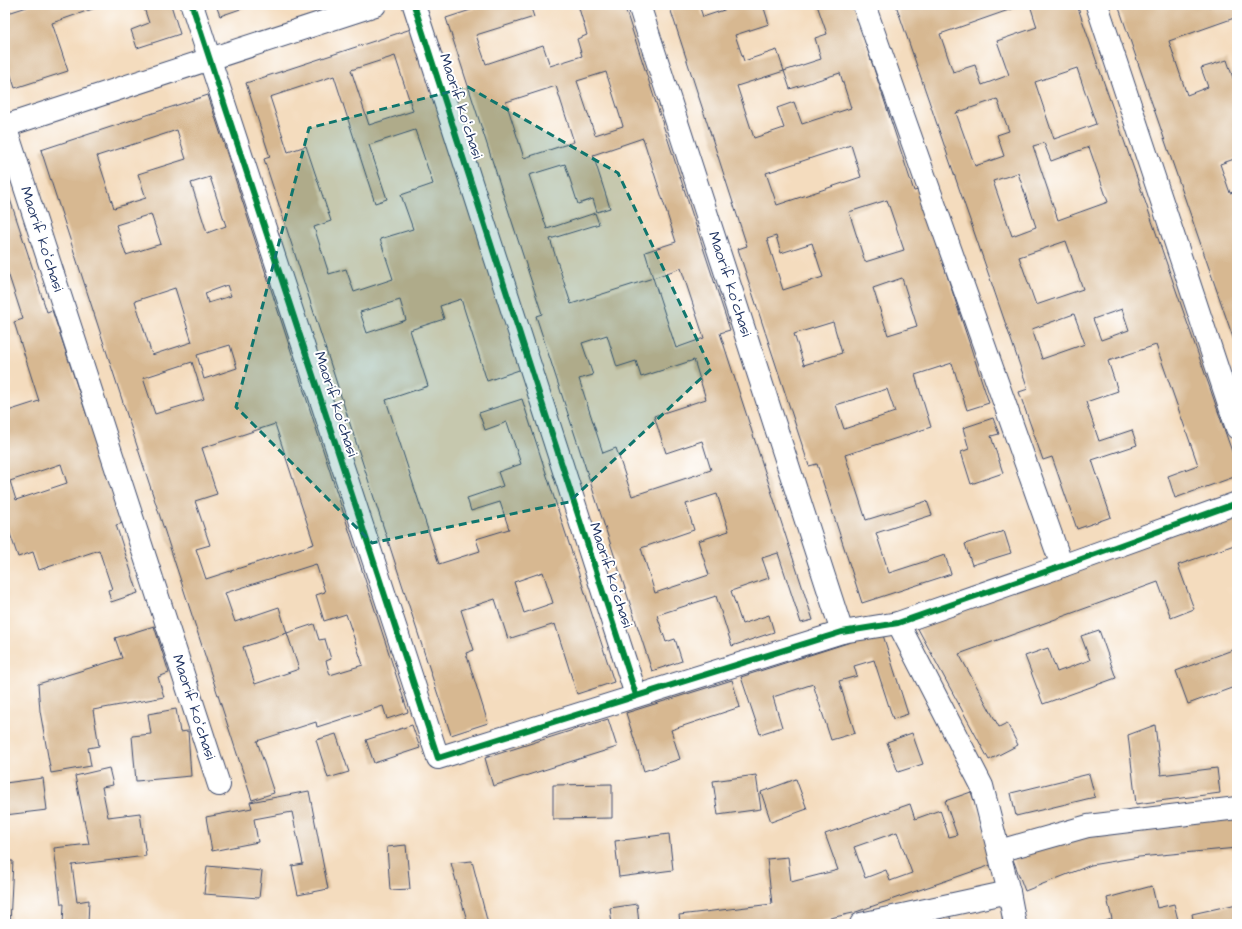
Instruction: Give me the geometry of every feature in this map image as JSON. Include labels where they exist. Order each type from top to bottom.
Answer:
[{"type":"street","points":[[192,5],[209,59]]},
{"type":"street","name":"Maorif koʻchasi","points":[[219,785],[5,126],[375,5]]},
{"type":"street","name":"Maorif koʻchasi","points":[[209,59],[438,758],[636,695],[414,5]]},
{"type":"street","name":"Maorif koʻchasi","points":[[639,5],[842,632]]},
{"type":"street","points":[[864,5],[1062,566]]},
{"type":"street","points":[[1097,5],[1237,428]]},
{"type":"street","points":[[636,695],[842,632],[898,623],[1237,503]]},
{"type":"street","points":[[898,623],[982,786],[1009,892],[1015,924]]},
{"type":"street","points":[[999,851],[1088,826],[1237,808]]},
{"type":"street","points":[[861,924],[1009,892]]},
{"type":"highlighted area","points":[[468,87],[618,173],[711,369],[569,502],[372,543],[236,407],[309,128]]},
{"type":"building","points":[[26,5],[104,5],[52,23],[68,71],[15,88],[5,57],[5,14],[27,7]]},
{"type":"building","points":[[143,5],[171,5],[180,34],[137,48],[131,30],[149,23]]},
{"type":"building","points":[[216,5],[252,5],[220,16]]},
{"type":"building","points":[[486,5],[530,5],[534,17],[476,35],[486,64],[543,45],[550,66],[582,56],[577,39],[587,35],[578,5],[624,5],[730,330],[720,333],[813,620],[801,623],[778,553],[762,558],[769,578],[731,591],[742,624],[769,615],[774,632],[732,646],[716,596],[657,615],[666,642],[675,639],[682,661],[652,671],[536,316],[542,314],[446,18]],"holes":[[[606,72],[623,126],[595,135],[577,81]],[[556,86],[574,142],[524,158],[506,102]],[[643,138],[676,242],[645,252],[653,278],[571,304],[550,239],[599,224],[595,213],[547,229],[529,175],[565,164],[578,204],[593,199],[597,212],[610,208],[593,155]],[[681,268],[704,338],[676,348],[653,278]],[[607,335],[617,367],[636,361],[641,377],[694,360],[706,399],[654,416],[666,453],[702,441],[711,470],[632,496],[616,448],[603,453],[579,379],[593,375],[582,343]],[[717,494],[729,531],[698,541],[709,575],[655,593],[641,548],[694,530],[686,504]]]},
{"type":"building","points":[[669,5],[699,5],[703,17],[739,5],[763,5],[769,24],[735,35],[744,61],[777,50],[784,71],[821,59],[815,38],[827,34],[817,5],[853,5],[914,191],[919,190],[989,403],[967,410],[952,363],[915,375],[931,427],[845,455],[866,520],[927,501],[932,515],[876,533],[889,573],[945,555],[951,574],[862,603],[817,464],[809,466],[738,249],[747,246]],"holes":[[[784,71],[790,89],[840,73],[851,108],[802,124],[794,102],[777,108],[784,128],[754,138],[737,86]],[[851,145],[861,177],[777,205],[766,173]],[[887,200],[904,250],[865,262],[849,212]],[[776,236],[781,253],[812,243],[823,277],[783,290],[767,239]],[[902,278],[917,326],[888,335],[873,288]],[[833,322],[842,353],[804,365],[794,334]],[[887,389],[895,412],[844,429],[836,405]]]},
{"type":"building","points":[[896,5],[1023,5],[940,34],[953,72],[975,65],[982,85],[1009,75],[997,41],[1037,27],[1030,5],[1077,5],[1237,466],[1237,476],[1175,498],[1168,476],[1198,465],[1156,345],[1108,361],[1118,391],[1086,402],[1099,441],[1132,430],[1137,445],[1092,460],[1111,517],[1077,529],[1052,457],[1043,460],[1019,392],[1028,389]],"holes":[[[1077,68],[1096,124],[1054,139],[1035,82]],[[997,99],[1009,131],[997,135],[1004,156],[975,166],[956,113]],[[1044,143],[1051,161],[1089,147],[1108,202],[1058,220],[1033,146]],[[1018,173],[1036,227],[1012,236],[993,181]],[[1066,241],[1083,289],[1036,305],[1019,257]],[[1122,309],[1129,330],[1101,340],[1093,319]],[[1074,314],[1085,344],[1042,359],[1032,329]]]},
{"type":"building","points":[[1118,5],[1208,5],[1209,7],[1215,5],[1237,5],[1237,17],[1169,41],[1187,95],[1208,87],[1201,68],[1227,60],[1237,90],[1237,158],[1220,164],[1230,193],[1237,191],[1237,349]]},
{"type":"building","points":[[411,29],[522,369],[487,381],[461,299],[440,306],[444,319],[410,330],[428,386],[386,400],[439,564],[480,551],[476,539],[509,529],[500,502],[471,511],[467,498],[503,486],[498,472],[521,464],[507,422],[485,430],[479,413],[522,399],[614,682],[577,694],[555,624],[508,639],[495,599],[461,610],[474,650],[466,653],[488,723],[451,735],[264,159],[270,157],[246,83]],"holes":[[[395,56],[413,111],[369,125],[351,70]],[[334,76],[375,203],[387,199],[369,145],[415,130],[433,184],[401,195],[413,229],[380,239],[393,279],[354,292],[346,269],[329,274],[314,227],[331,221],[306,146],[288,152],[270,97]],[[400,300],[406,320],[367,333],[360,312]],[[543,572],[553,603],[524,613],[514,582]]]},
{"type":"building","points":[[208,95],[408,712],[387,719],[383,706],[317,727],[316,722],[257,741],[274,793],[252,800],[41,150]],"holes":[[[177,130],[186,159],[138,174],[146,198],[114,208],[97,156]],[[210,177],[226,226],[207,233],[191,183]],[[151,214],[161,244],[126,255],[116,225]],[[227,285],[231,296],[208,303],[205,293]],[[175,288],[192,342],[152,355],[135,301]],[[230,345],[237,368],[204,379],[197,355]],[[192,362],[204,399],[155,414],[143,378]],[[275,424],[314,544],[206,579],[196,549],[210,545],[195,501],[217,494],[202,448]],[[316,564],[325,592],[316,595],[324,621],[346,614],[363,665],[330,675],[326,661],[331,659],[325,639],[319,640],[314,624],[287,633],[279,607],[235,622],[225,593]],[[287,633],[299,669],[255,684],[243,647]]]},
{"type":"building","points":[[5,184],[47,312],[52,310],[87,416],[92,414],[127,522],[116,525],[138,593],[111,602],[108,590],[112,589],[99,550],[39,570],[33,552],[18,557],[5,519],[5,412],[39,401],[14,322],[23,319],[8,273],[5,274]],"holes":[[[61,464],[67,483],[16,500],[10,481]]]},
{"type":"building","points":[[993,418],[999,434],[991,436],[1003,473],[971,484],[961,452],[969,449],[963,428]]},
{"type":"building","points":[[1237,510],[1237,544],[1178,565],[1194,609],[1171,618],[1158,582],[959,654],[999,727],[1007,723],[1018,745],[989,760],[916,625]]},
{"type":"building","points":[[1004,531],[1011,553],[972,565],[965,544]]},
{"type":"building","points":[[154,626],[169,673],[158,677],[164,697],[93,710],[99,746],[88,748],[91,766],[51,773],[40,711],[38,684],[122,658],[115,638]]},
{"type":"building","points":[[1099,630],[1116,678],[1043,704],[1025,656],[1048,648],[1057,672],[1090,660],[1081,636]]},
{"type":"building","points":[[882,632],[908,714],[893,719],[874,660],[854,666],[857,676],[839,681],[855,733],[831,740],[813,684],[773,697],[782,727],[760,734],[741,677]]},
{"type":"building","points":[[1235,649],[1237,653],[1237,686],[1188,704],[1176,671]]},
{"type":"building","points":[[732,680],[740,707],[671,730],[680,759],[644,771],[626,713]]},
{"type":"building","points":[[176,709],[180,732],[188,731],[191,776],[136,781],[132,736],[151,734],[148,714]]},
{"type":"building","points":[[608,719],[617,747],[493,786],[485,758]]},
{"type":"building","points":[[412,725],[420,748],[374,763],[366,740]]},
{"type":"building","points":[[1155,725],[1161,775],[1217,768],[1220,793],[1136,804],[1128,735]]},
{"type":"building","points":[[912,733],[923,764],[898,772],[887,742]]},
{"type":"building","points":[[336,734],[349,772],[328,778],[316,740]]},
{"type":"building","points":[[109,768],[113,785],[102,787],[108,817],[140,813],[146,856],[72,865],[77,902],[89,900],[88,924],[63,924],[64,904],[61,904],[54,848],[89,844],[75,776]]},
{"type":"building","points":[[1089,774],[1095,797],[1016,816],[1011,793]]},
{"type":"building","points":[[756,775],[761,809],[718,815],[713,781]]},
{"type":"building","points":[[43,778],[47,810],[5,815],[5,783]]},
{"type":"building","points":[[796,779],[807,809],[771,822],[761,792]]},
{"type":"building","points":[[612,784],[612,818],[553,819],[553,785]]},
{"type":"building","points":[[309,791],[328,889],[298,895],[292,866],[303,864],[292,812],[254,819],[258,842],[212,851],[206,817],[252,808],[250,802]]},
{"type":"building","points":[[971,792],[997,863],[853,913],[803,924],[671,924],[680,922],[679,915],[772,904],[767,859],[788,857],[791,882],[838,870],[825,834],[910,804],[915,819],[940,810],[949,837],[957,835],[945,801]],"holes":[[[897,832],[912,873],[890,881],[886,870],[865,878],[854,847]]]},
{"type":"building","points":[[1237,813],[1237,848],[1139,857],[1091,865],[1025,891],[1012,857],[1088,829]]},
{"type":"building","points":[[669,834],[673,870],[619,877],[615,841]]},
{"type":"building","points":[[406,845],[410,889],[390,890],[387,847]]},
{"type":"building","points":[[5,861],[13,861],[10,924],[5,924]]},
{"type":"building","points":[[472,861],[488,924],[468,924],[451,863]]},
{"type":"building","points":[[207,866],[262,871],[259,898],[204,894]]},
{"type":"building","points":[[1152,886],[1157,908],[1174,904],[1179,924],[1096,924],[1112,919],[1107,898]]},
{"type":"building","points":[[637,904],[639,924],[612,924],[610,908]]},
{"type":"building","points":[[1237,904],[1237,924],[1194,924],[1192,914]]},
{"type":"building","points":[[949,914],[952,924],[921,924]]},
{"type":"building","points":[[208,922],[221,923],[221,924],[207,924]]},
{"type":"cycle path","points":[[192,5],[438,758],[842,632],[898,623],[1237,503]]},
{"type":"cycle path","points":[[414,5],[636,695]]}]
